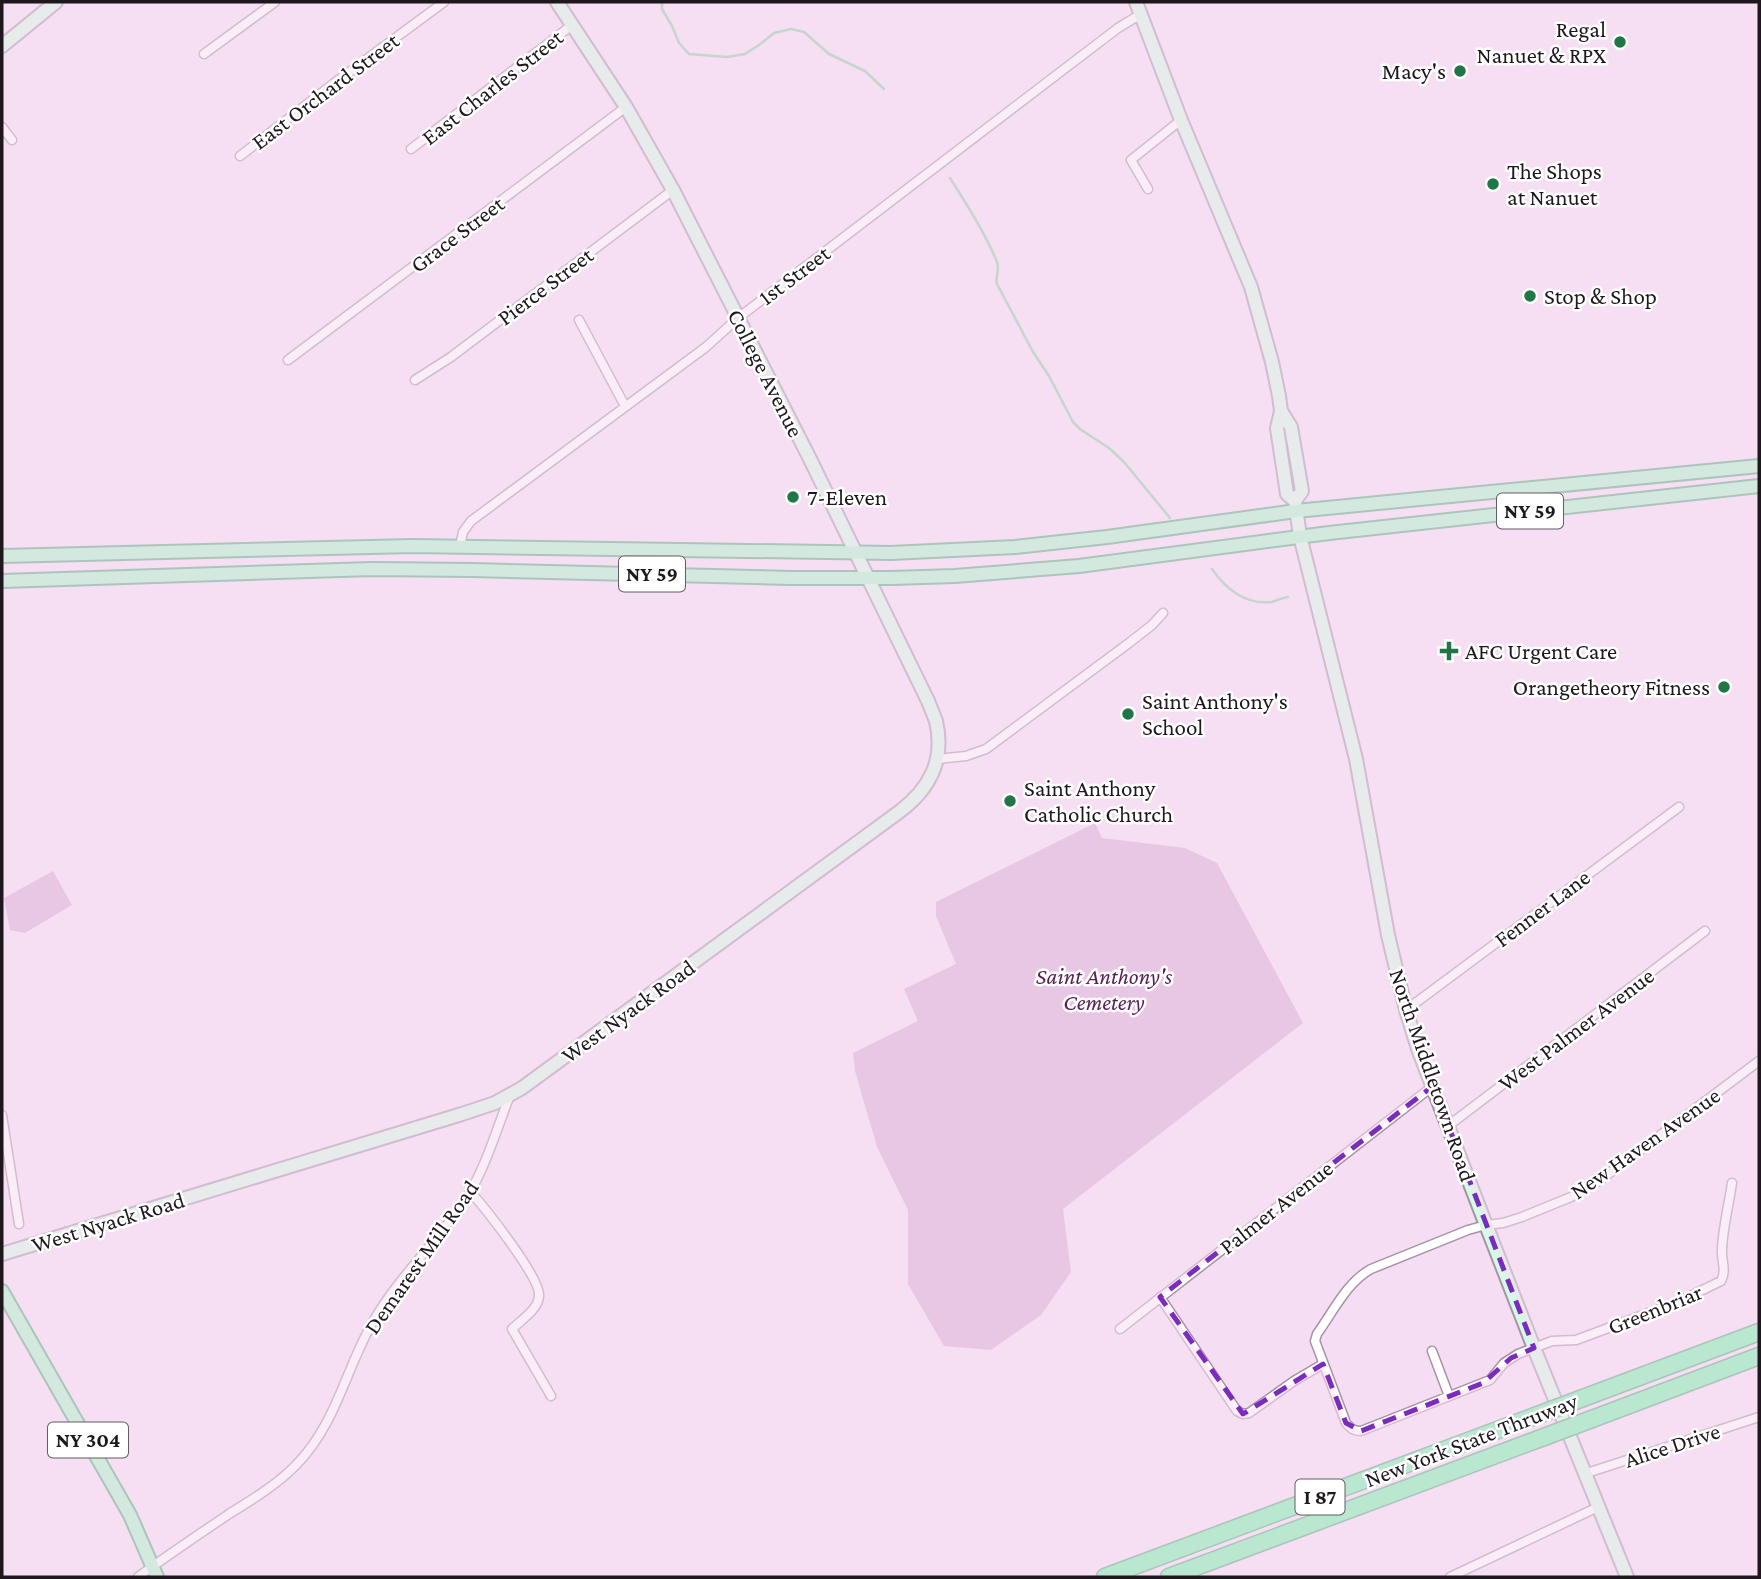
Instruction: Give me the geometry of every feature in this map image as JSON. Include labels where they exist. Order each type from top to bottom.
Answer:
[{"type":"highway","name":"New York State Thruway","points":[[1105,1577],[1759,1332]]},
{"type":"highway","name":"New York State Thruway","points":[[1169,1577],[1759,1356]]},
{"type":"main road","name":"NY 59","points":[[2,556],[365,546],[944,552],[1087,540],[1296,506],[1759,466]]},
{"type":"main road","name":"NY 59","points":[[2,581],[384,569],[868,578],[955,576],[1141,559],[1300,537],[1759,486]]},
{"type":"main road","name":"NY 304","points":[[2,1290],[124,1503],[155,1572]]},
{"type":"street","points":[[2,46],[56,2]]},
{"type":"street","points":[[204,54],[275,2]]},
{"type":"street","name":"East Orchard Street","points":[[240,156],[444,2]]},
{"type":"street","name":"College Avenue","points":[[557,2],[626,107],[673,190],[856,553],[936,721],[939,740],[937,759]]},
{"type":"street","name":"North Middletown Road","points":[[1139,8],[1181,120],[1251,287],[1272,362],[1281,411],[1277,428],[1287,494],[1296,506],[1300,537],[1353,745],[1388,935],[1406,1010],[1486,1225],[1627,1577]]},
{"type":"street","name":"1st Street","points":[[460,546],[463,532],[471,521],[706,347],[738,318],[1118,28],[1139,8]]},
{"type":"street","name":"East Charles Street","points":[[411,149],[572,25]]},
{"type":"street","name":"Grace Street","points":[[288,360],[626,107]]},
{"type":"street","points":[[1148,189],[1130,160],[1181,120]]},
{"type":"street","points":[[2,127],[12,140]]},
{"type":"street","name":"Pierce Street","points":[[415,380],[462,349],[673,190]]},
{"type":"street","points":[[579,320],[625,406]]},
{"type":"street","points":[[937,759],[966,756],[986,749],[1129,643],[1163,613]]},
{"type":"street","name":"West Nyack Road","points":[[2,1254],[470,1112],[510,1095],[899,813],[924,789],[937,759]]},
{"type":"street","name":"Fenner Lane","points":[[1406,1010],[1679,807]]},
{"type":"street","name":"West Palmer Avenue","points":[[1448,1126],[1705,932]]},
{"type":"street","name":"New Haven Avenue","points":[[1449,1396],[1362,1431],[1350,1429],[1315,1341],[1352,1285],[1371,1269],[1468,1230],[1522,1217],[1571,1197],[1599,1181],[1759,1061]]},
{"type":"street","name":"Palmer Avenue","points":[[1120,1329],[1433,1086]]},
{"type":"street","name":"Demarest Mill Road","points":[[138,1577],[155,1572],[285,1476],[305,1455],[331,1417],[377,1315],[470,1191],[510,1095]]},
{"type":"street","points":[[2,1115],[19,1224]]},
{"type":"street","name":"Greenbriar","points":[[1534,1348],[1552,1341],[1576,1340],[1676,1303],[1721,1281],[1725,1269],[1722,1250],[1732,1183]]},
{"type":"street","points":[[470,1191],[525,1264],[539,1288],[540,1297],[536,1307],[512,1329],[551,1396]]},
{"type":"street","points":[[1160,1297],[1237,1411],[1242,1414],[1250,1413],[1323,1364]]},
{"type":"street","points":[[1432,1351],[1449,1396],[1490,1380],[1504,1363],[1534,1348]]},
{"type":"street","name":"Alice Drive","points":[[1584,1474],[1759,1417]]},
{"type":"street","points":[[1450,1577],[1598,1507]]},
{"type":"highlighted area","points":[[1433,1086],[1534,1348],[1511,1358],[1483,1383],[1361,1431],[1346,1423],[1323,1364],[1243,1414],[1160,1297]]},
{"type":"green space","name":"Saint Anthony's Cemetery","points":[[1095,823],[1102,838],[1185,848],[1217,863],[1303,1023],[1063,1209],[1071,1272],[1041,1315],[991,1350],[944,1346],[908,1284],[908,1210],[877,1147],[855,1071],[853,1053],[918,1021],[904,989],[956,964],[936,916],[936,902]]},
{"type":"green space","points":[[53,871],[72,905],[25,933],[10,930],[4,898]]},
{"type":"waterway","points":[[662,2],[662,9],[679,43],[689,54],[727,57],[745,54],[774,33],[791,29],[804,32],[829,54],[865,71],[884,89]]},
{"type":"waterway","points":[[950,178],[992,251],[998,265],[997,284],[1073,422],[1124,462],[1170,518]]},
{"type":"waterway","points":[[1212,569],[1223,583],[1244,598],[1271,602],[1288,597]]},
{"type":"place","name":"Regal Nanuet & RPX","points":[[1620,42]]},
{"type":"place","name":"Macy's","points":[[1460,71]]},
{"type":"place","name":"The Shops at Nanuet","points":[[1493,184]]},
{"type":"place","name":"Stop & Shop","points":[[1530,296]]},
{"type":"place","name":"7-Eleven","points":[[793,497]]},
{"type":"place","name":"AFC Urgent Care","points":[[1449,651]]},
{"type":"place","name":"Orangetheory Fitness","points":[[1724,687]]},
{"type":"place","name":"Saint Anthony's School","points":[[1128,714]]},
{"type":"place","name":"Saint Anthony Catholic Church","points":[[1010,801]]}]
